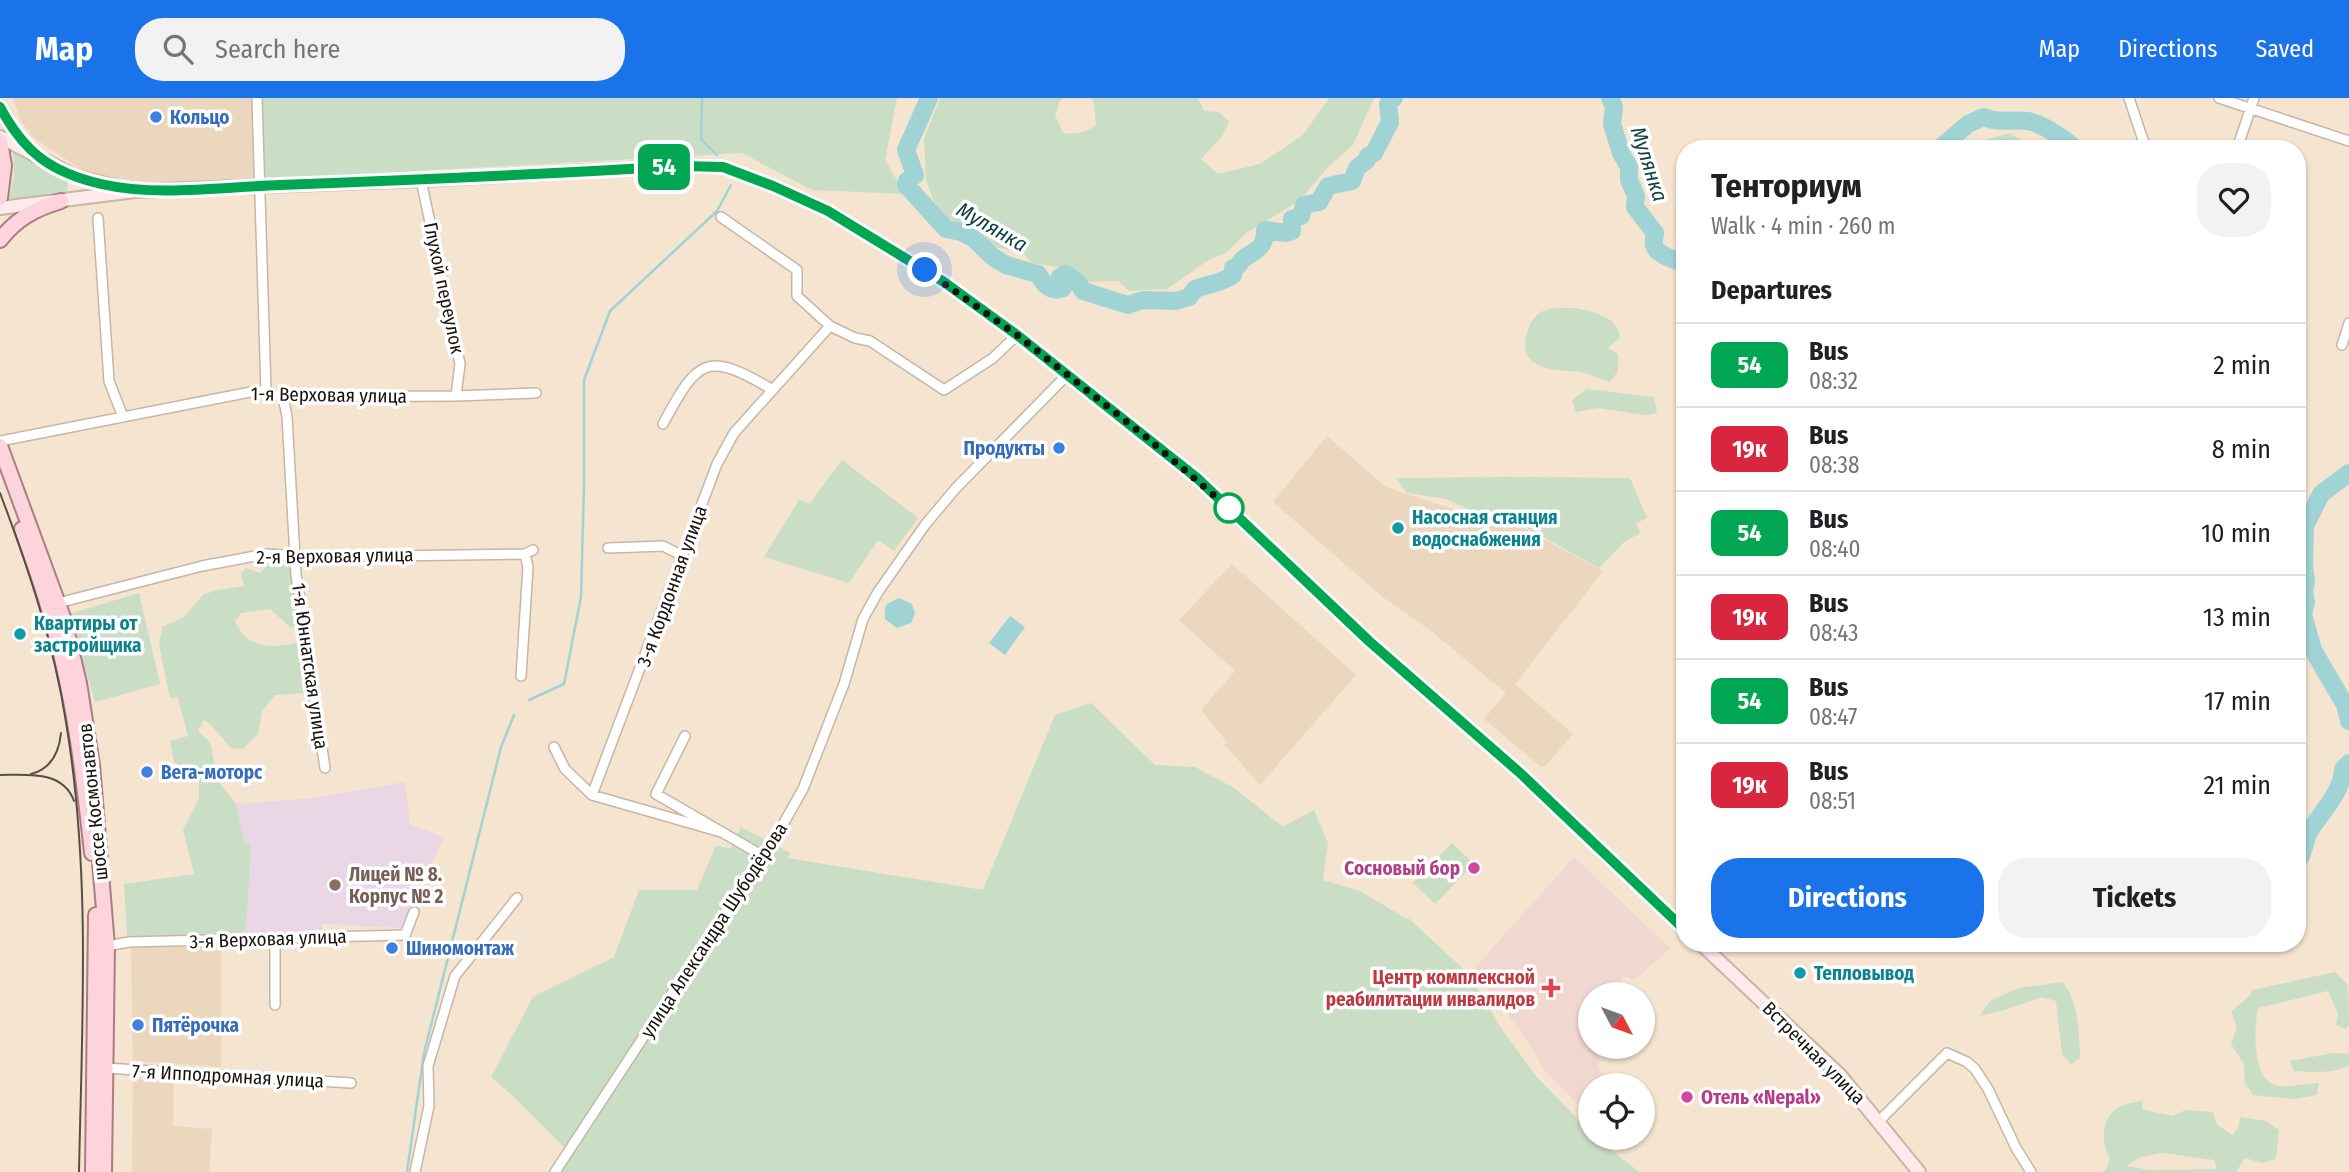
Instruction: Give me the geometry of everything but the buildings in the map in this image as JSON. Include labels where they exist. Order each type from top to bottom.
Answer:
[{"type":"main road","points":[[0,107],[18,138],[36,157]]},
{"type":"main road","points":[[0,139],[75,176],[135,191]]},
{"type":"main road","points":[[0,139],[4,166],[0,198]]},
{"type":"main road","points":[[0,208],[135,191],[682,166],[723,167],[773,186],[838,217],[944,282],[1017,335],[1195,476],[1370,642],[1519,772],[1676,921]]},
{"type":"main road","points":[[0,240],[29,212],[61,201]]},
{"type":"main road","name":"шоссе Космонавтов","points":[[0,446],[58,603],[79,683],[92,765],[107,946],[104,1172]]},
{"type":"main road","name":"шоссе Космонавтов","points":[[0,468],[55,631],[79,747],[96,901],[93,1172]]},
{"type":"main road","name":"Встречная улица","points":[[1710,952],[1816,1052],[1879,1121],[1919,1172]]},
{"type":"street","points":[[257,98],[266,391]]},
{"type":"street","points":[[2129,98],[2143,140]]},
{"type":"street","points":[[2219,98],[2349,141]]},
{"type":"street","points":[[2240,140],[2254,98]]},
{"type":"street","name":"Глухой переулок","points":[[421,180],[460,364],[456,396]]},
{"type":"street","points":[[721,217],[797,270],[797,296],[830,327],[855,338],[870,341],[944,390],[993,358],[1017,335]]},
{"type":"street","points":[[99,218],[109,381],[123,417]]},
{"type":"street","points":[[2342,345],[2349,323]]},
{"type":"street","name":"3-я Кордонная улица","points":[[592,795],[717,464],[734,433],[830,327]]},
{"type":"street","points":[[663,424],[682,388],[702,368],[721,364],[773,390]]},
{"type":"street","name":"улица Александра Шубодёрова","points":[[555,1172],[737,894],[752,879],[803,789],[845,684],[863,619],[878,592],[948,497],[1067,375]]},
{"type":"street","name":"1-я Верховая улица","points":[[0,441],[266,391],[283,397],[536,393]]},
{"type":"street","name":"1-я Юннатская улица","points":[[283,397],[287,415],[296,575],[325,768]]},
{"type":"street","points":[[608,548],[663,546],[683,556]]},
{"type":"street","name":"2-я Верховая улица","points":[[58,603],[202,566],[267,554],[321,557],[529,552],[521,676]]},
{"type":"street","points":[[685,736],[656,794],[765,857]]},
{"type":"street","points":[[554,747],[565,769],[592,795],[721,832]]},
{"type":"street","points":[[415,1172],[429,1106],[428,1066],[455,976],[517,898]]},
{"type":"street","name":"3-я Верховая улица","points":[[107,946],[129,942],[405,935],[414,912]]},
{"type":"street","points":[[275,940],[275,1004]]},
{"type":"street","points":[[1879,1121],[1947,1053],[1975,1069],[1989,1089],[2031,1172]]},
{"type":"street","name":"7-я Ипподромная улица","points":[[105,1068],[351,1083]]},
{"type":"shaded area","points":[[13,98],[252,98],[255,180],[124,186],[108,182],[77,167],[34,138],[21,122]]},
{"type":"shaded area","points":[[1327,436],[1386,487],[1510,528],[1514,523],[1603,571],[1515,684],[1573,734],[1546,765],[1541,767],[1484,719],[1506,693],[1430,630],[1384,598],[1273,502]]},
{"type":"shaded area","points":[[1232,564],[1356,675],[1260,785],[1224,744],[1227,742],[1201,710],[1235,671],[1179,620]]},
{"type":"shaded area","name":"Лицей № 8. Корпус № 2","points":[[405,782],[410,825],[444,837],[402,928],[322,924],[322,930],[244,935],[251,846],[244,840],[236,804],[315,798]]},
{"type":"shaded area","name":"Центр комплексной реабилитации инвалидов","points":[[1574,857],[1670,948],[1635,980],[1625,976],[1620,982],[1578,982],[1578,1059],[1600,1059],[1598,1068],[1603,1073],[1578,1073],[1578,1105],[1545,1071],[1527,1040],[1473,970]]},
{"type":"shaded area","points":[[221,944],[221,1067],[133,1061],[131,948]]},
{"type":"shaded area","points":[[133,1079],[174,1080],[173,1126],[212,1129],[209,1172],[132,1172]]},
{"type":"green space","points":[[252,98],[897,98],[885,160],[905,194],[812,190],[742,153],[255,180]]},
{"type":"green space","points":[[940,98],[1064,98],[1060,101],[1055,115],[1063,133],[1072,134],[1084,132],[1096,125],[1091,98],[1198,98],[1204,111],[1219,112],[1229,122],[1223,135],[1201,159],[1218,174],[1260,164],[1303,135],[1329,98],[1374,98],[1353,145],[1329,166],[1299,201],[1246,233],[1227,252],[1207,261],[1167,289],[1129,291],[1118,281],[1088,282],[1058,267],[1032,263],[1023,253],[991,246],[970,228],[949,219],[934,202],[926,180],[924,139]]},
{"type":"green space","points":[[2010,133],[2021,140],[1986,140]]},
{"type":"green space","points":[[13,151],[68,180],[67,193],[9,199],[14,175]]},
{"type":"green space","points":[[1574,308],[1603,316],[1615,324],[1620,338],[1608,348],[1618,354],[1618,371],[1610,382],[1584,373],[1543,367],[1527,355],[1525,342],[1536,315],[1548,309]]},
{"type":"green space","points":[[1587,389],[1654,397],[1657,413],[1646,415],[1598,408],[1576,412],[1572,400]]},
{"type":"green space","points":[[842,460],[918,518],[894,551],[878,540],[849,583],[764,557],[799,500],[810,503]]},
{"type":"green space","points":[[1396,478],[1630,478],[1647,518],[1636,523],[1640,533],[1623,543],[1599,568],[1512,520],[1478,514],[1446,499],[1407,493]]},
{"type":"green space","points":[[272,560],[290,566],[300,624],[291,628],[270,609],[241,613],[235,621],[246,637],[262,645],[280,646],[300,642],[307,690],[303,693],[275,695],[262,711],[258,734],[243,749],[231,748],[204,720],[198,731],[210,742],[218,781],[236,804],[244,840],[251,846],[244,935],[136,940],[127,936],[124,884],[194,874],[183,829],[199,799],[199,780],[174,762],[170,741],[188,736],[178,697],[170,698],[159,645],[162,627],[184,617],[203,595],[244,586],[241,574],[246,568],[260,573]]},
{"type":"green space","points":[[139,593],[160,684],[95,702],[69,614]]},
{"type":"green space","points":[[1091,703],[1155,765],[1195,767],[1234,788],[1283,827],[1314,810],[1328,843],[1323,880],[1360,891],[1408,918],[1470,975],[1503,1031],[1536,1076],[1578,1120],[1578,1150],[1611,1150],[1639,1172],[554,1172],[566,1156],[563,1146],[491,1077],[533,997],[614,957],[639,890],[697,890],[716,846],[731,848],[741,827],[790,853],[788,858],[983,890],[1055,715]]},
{"type":"green space","points":[[1452,843],[1474,864],[1435,904],[1413,883]]},
{"type":"green space","points":[[2335,972],[2348,985],[2349,1025],[2346,1029],[2336,1025],[2338,1014],[2328,991],[2258,1008],[2257,1053],[2264,1076],[2271,1083],[2280,1086],[2319,1083],[2317,1095],[2294,1099],[2253,1095],[2245,1083],[2244,1064],[2231,1044],[2237,1027],[2231,1011],[2249,997],[2253,990]]},
{"type":"green space","points":[[2063,982],[2075,1009],[2078,1028],[2080,1058],[2071,1064],[2062,1054],[2056,1001],[2042,997],[1979,1016],[1990,1001],[2018,988]]},
{"type":"green space","points":[[2333,1053],[2349,1054],[2349,1066],[2329,1071],[2301,1072],[2294,1071],[2290,1061]]},
{"type":"green space","points":[[2143,1101],[2142,1109],[2172,1116],[2186,1110],[2213,1112],[2217,1125],[2233,1135],[2239,1126],[2240,1117],[2266,1121],[2279,1130],[2276,1159],[2262,1163],[2245,1158],[2236,1172],[2102,1172],[2110,1159],[2104,1137],[2109,1116],[2121,1106]],"holes":[[[2163,1153],[2214,1160],[2217,1169],[2149,1170],[2126,1166],[2141,1157]]]},
{"type":"water","points":[[899,598],[912,604],[915,613],[911,623],[897,628],[885,619],[885,608]]},
{"type":"water","points":[[1010,616],[1025,627],[1005,655],[989,643]]},
{"type":"waterway","points":[[702,98],[701,139],[717,155]]},
{"type":"waterway","name":"Мулянка","points":[[929,98],[906,150],[915,175],[906,185],[946,229],[973,238],[1006,265],[1038,274],[1051,288],[1063,288],[1060,277],[1066,274],[1079,284],[1083,291],[1128,305],[1143,300],[1176,301],[1189,297],[1195,289],[1233,275],[1233,268],[1262,244],[1265,230],[1286,233],[1292,231],[1292,219],[1301,216],[1304,205],[1319,202],[1328,186],[1352,181],[1357,168],[1374,153],[1390,122],[1388,104],[1394,98]]},
{"type":"waterway","name":"Мулянка","points":[[1610,98],[1614,107],[1612,124],[1621,153],[1629,167],[1629,180],[1636,196],[1635,207],[1655,233],[1656,249],[1676,260]]},
{"type":"waterway","name":"Мулянка","points":[[1949,140],[1968,124],[1984,117],[2028,121],[2054,132],[2064,140]]},
{"type":"waterway","points":[[529,700],[564,684],[581,597],[584,380],[610,311],[717,211],[731,185]]},
{"type":"waterway","name":"Мулянка","points":[[2306,524],[2321,494],[2349,473]]},
{"type":"waterway","name":"Мулянка","points":[[2306,625],[2313,650],[2345,705],[2349,721]]},
{"type":"waterway","points":[[407,1172],[424,1053],[501,747],[514,715]]},
{"type":"waterway","name":"Мулянка","points":[[2306,841],[2339,787],[2343,769],[2349,763]]},
{"type":"tram line","points":[[0,493],[47,635],[61,693],[74,778],[83,947],[79,1172]]},
{"type":"tram line","points":[[31,774],[44,768],[53,759],[61,733]]},
{"type":"tram line","points":[[0,775],[32,775],[53,779],[69,791],[74,801]]},
{"type":"bus line","name":"54","points":[[0,107],[18,138],[36,157],[75,176],[135,191],[682,166],[723,167],[828,211],[944,282],[1017,335],[1195,476],[1370,642],[1587,835],[1676,922]]},
{"type":"place","name":"Кольцо","points":[[156,117]]},
{"type":"place","name":"Пpoдукты","points":[[1059,448]]},
{"type":"place","name":"Насосная станция водоснабжения","points":[[1398,528]]},
{"type":"place","name":"Квартиры от застройщика","points":[[20,634]]},
{"type":"place","name":"Вега-моторс","points":[[147,772]]},
{"type":"place","name":"Сосновый бор","points":[[1474,868]]},
{"type":"place","name":"Лицей № 8. Корпус № 2","points":[[335,885]]},
{"type":"place","name":"Шиномонтаж","points":[[392,948]]},
{"type":"place","name":"Тепловывод","points":[[1800,973]]},
{"type":"place","name":"Центр комплексной реабилитации инвалидов","points":[[1551,988]]},
{"type":"place","name":"Пятёрочка","points":[[138,1025]]},
{"type":"place","name":"Отель «Nepal»","points":[[1687,1097]]},
{"type":"route","points":[[925,270],[1017,335],[1195,476],[1229,508]]}]
